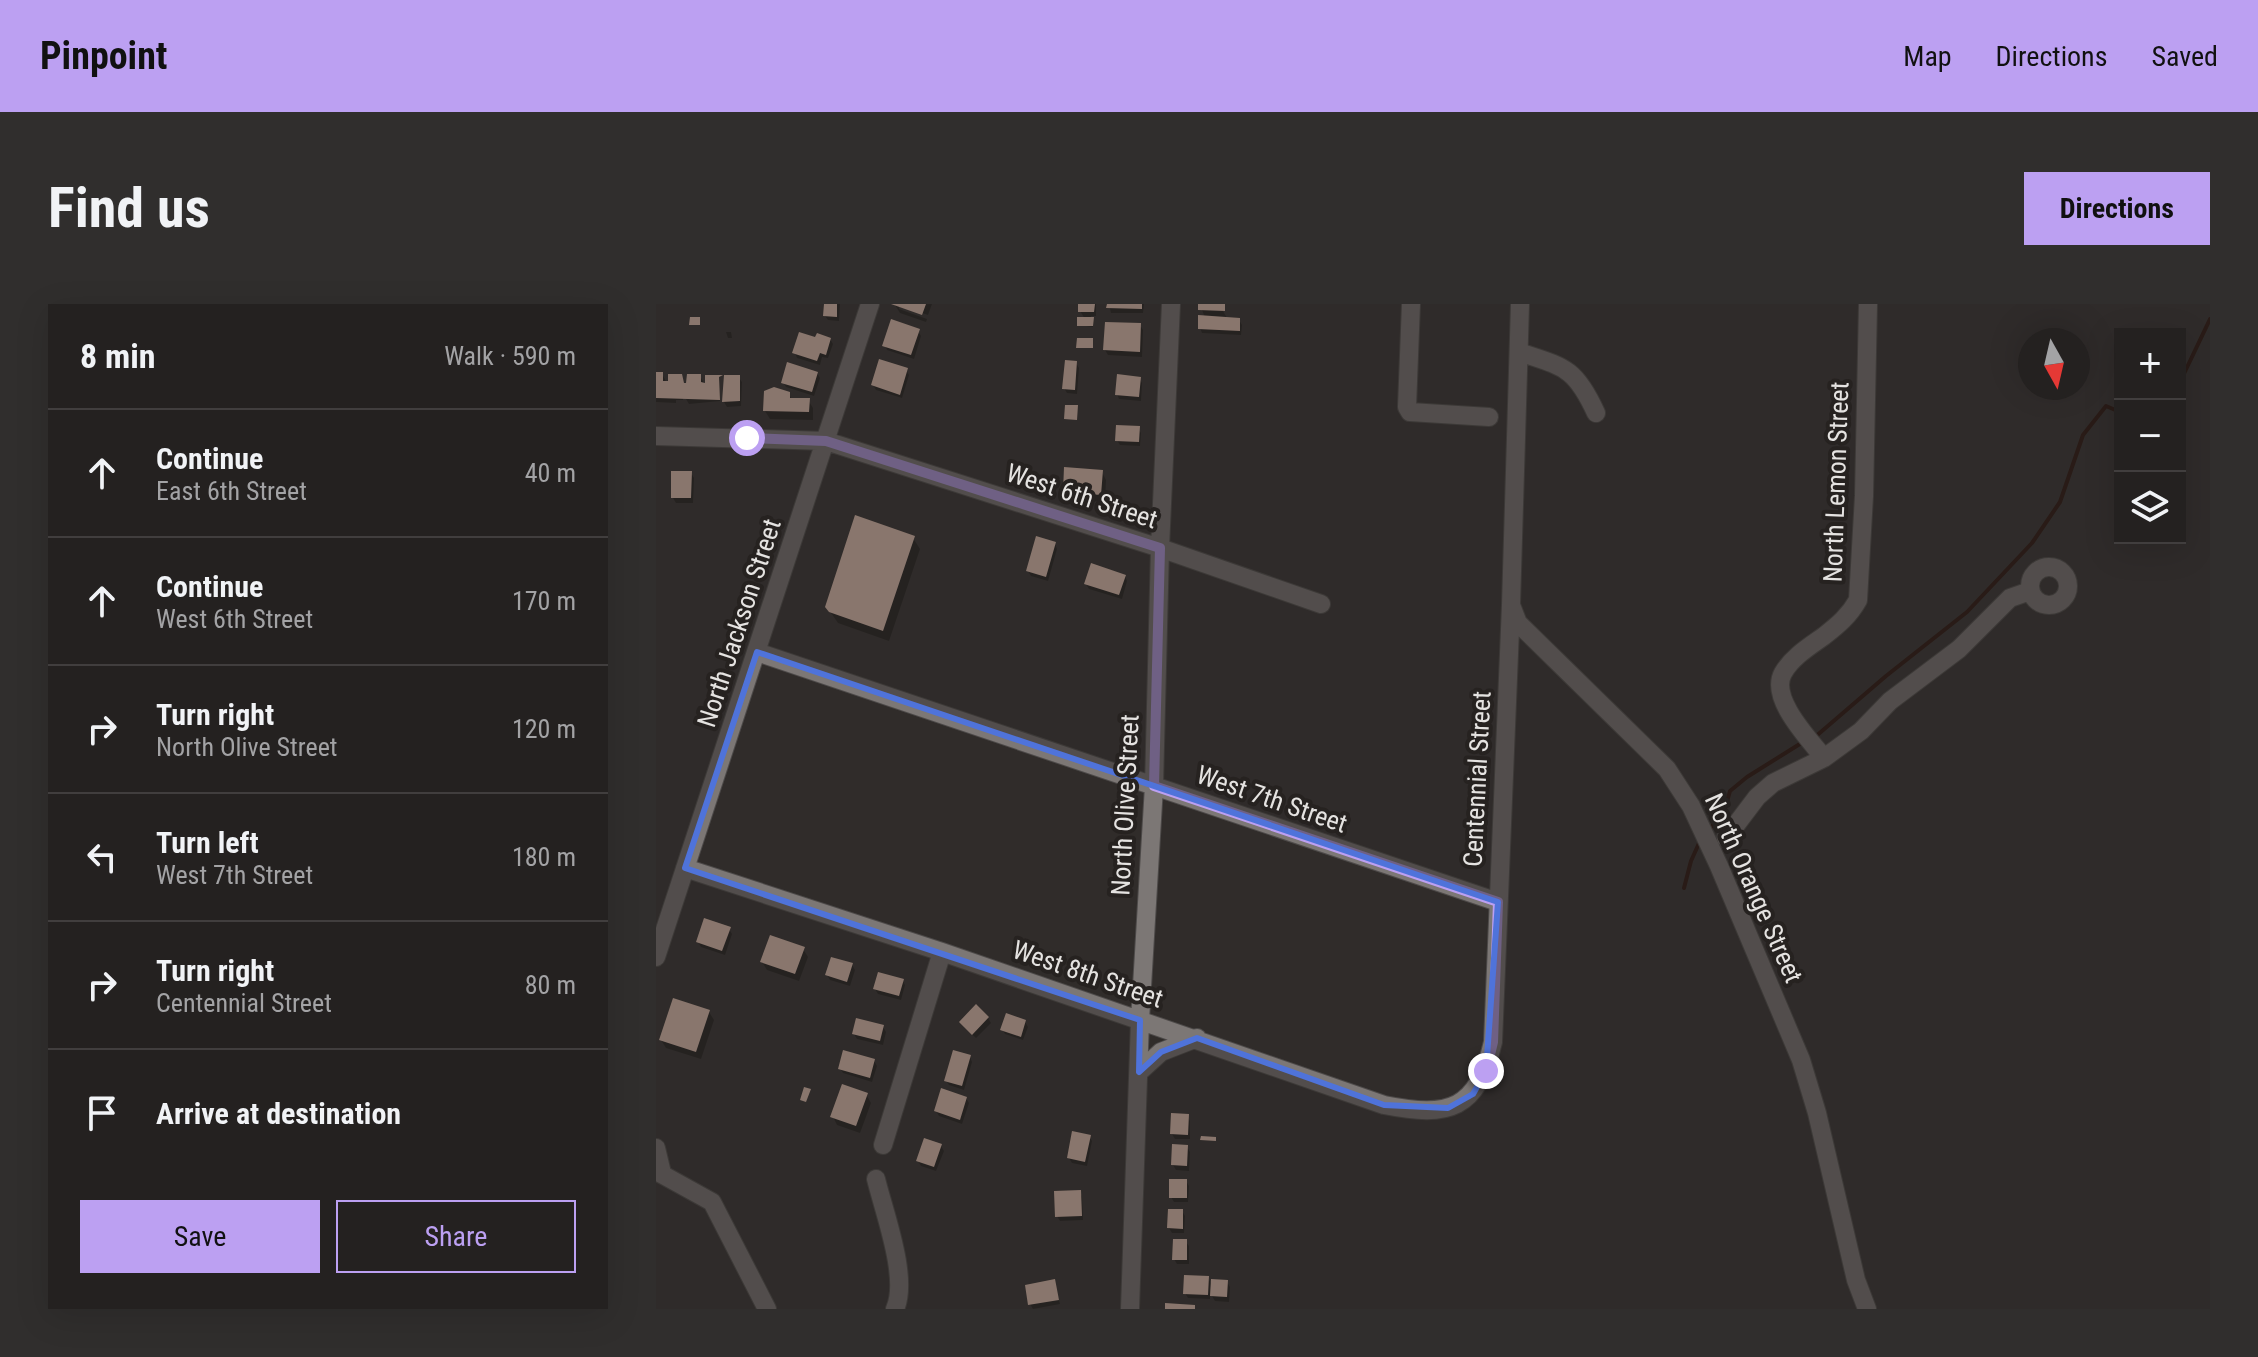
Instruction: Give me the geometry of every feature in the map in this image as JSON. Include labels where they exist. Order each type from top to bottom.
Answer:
[{"type":"street","name":"North Jackson Street","points":[[656,957],[870,304]]},
{"type":"street","name":"North Olive Street","points":[[1130,1309],[1140,1020],[1154,786],[1171,304]]},
{"type":"street","points":[[1411,304],[1407,407],[1410,412],[1489,417]]},
{"type":"street","points":[[1511,605],[1520,304]]},
{"type":"street","name":"North Lemon Street","points":[[1819,752],[1784,704],[1780,689],[1781,675],[1794,660],[1850,613],[1858,600],[1864,496],[1868,304]]},
{"type":"street","points":[[1519,352],[1566,368],[1584,386],[1596,413]]},
{"type":"street","name":"West 6th Street","points":[[656,436],[826,441],[1160,548],[1321,604]]},
{"type":"street","points":[[1726,838],[1757,797],[1773,783],[1819,752],[1861,731],[1890,701],[1959,649],[2010,598],[2030,591]]},
{"type":"street","name":"Centennial Street","points":[[1473,1094],[1486,1071],[1493,1042],[1511,605]]},
{"type":"street","name":"North Orange Street","points":[[1511,605],[1518,623],[1667,769],[1691,806],[1801,1060],[1817,1113],[1856,1280],[1867,1309]]},
{"type":"street","name":"West 7th Street","points":[[757,652],[1498,902]]},
{"type":"street","name":"West 8th Street","points":[[685,868],[1197,1038],[1384,1105],[1413,1111],[1448,1108],[1473,1094]]},
{"type":"street","points":[[883,1145],[942,952]]},
{"type":"street","points":[[1139,1072],[1161,1052],[1197,1038]]},
{"type":"street","points":[[656,1148],[659,1172],[712,1202],[767,1309]]},
{"type":"street","points":[[876,1179],[896,1262],[899,1299],[895,1309]]},
{"type":"highlighted area","points":[[757,652],[1498,902],[1486,1071],[1473,1094],[1448,1108],[1384,1105],[1197,1038],[1161,1052],[1139,1072],[1140,1020],[685,868]]},
{"type":"building","points":[[824,304],[837,304],[837,317],[823,316]]},
{"type":"building","points":[[891,304],[926,304],[922,315]]},
{"type":"building","points":[[1078,304],[1095,304],[1094,312],[1078,312]]},
{"type":"building","points":[[1107,304],[1142,304],[1142,309],[1106,308]]},
{"type":"building","points":[[1198,304],[1225,304],[1225,311],[1198,310]]},
{"type":"building","points":[[1198,315],[1240,318],[1240,331],[1198,329]]},
{"type":"building","points":[[690,317],[700,317],[700,325],[689,325]]},
{"type":"building","points":[[1077,317],[1094,317],[1093,326],[1077,326]]},
{"type":"building","points":[[891,319],[920,329],[911,355],[882,346]]},
{"type":"building","points":[[1105,322],[1141,323],[1140,352],[1103,350]]},
{"type":"building","points":[[799,332],[831,338],[826,355],[820,353],[817,361],[792,353]]},
{"type":"building","points":[[1077,338],[1093,338],[1093,348],[1076,348]]},
{"type":"building","points":[[879,359],[908,368],[900,395],[871,385]]},
{"type":"building","points":[[1065,360],[1077,361],[1075,390],[1062,389]]},
{"type":"building","points":[[787,362],[818,372],[812,392],[781,383]]},
{"type":"building","points":[[656,372],[663,372],[663,381],[668,381],[668,374],[682,374],[684,383],[687,374],[701,374],[701,382],[705,383],[705,375],[723,375],[719,377],[720,400],[656,398]]},
{"type":"building","points":[[1117,374],[1141,377],[1139,397],[1115,395]]},
{"type":"building","points":[[724,375],[740,375],[740,401],[722,402]]},
{"type":"building","points":[[774,387],[790,392],[790,398],[810,398],[809,412],[763,411],[764,391]]},
{"type":"building","points":[[1065,405],[1078,405],[1077,420],[1064,419]]},
{"type":"building","points":[[1116,425],[1140,426],[1139,442],[1115,441]]},
{"type":"building","points":[[1064,467],[1103,470],[1101,495],[1063,492]]},
{"type":"building","points":[[671,471],[692,471],[691,498],[671,498]]},
{"type":"building","points":[[855,515],[915,536],[883,631],[829,612],[825,607]]},
{"type":"building","points":[[1036,536],[1056,542],[1046,577],[1026,571]]},
{"type":"building","points":[[1091,563],[1126,575],[1119,595],[1084,584]]},
{"type":"building","points":[[704,918],[731,927],[722,951],[696,942]]},
{"type":"building","points":[[770,935],[805,947],[795,974],[760,962]]},
{"type":"building","points":[[831,957],[853,963],[847,982],[825,975]]},
{"type":"building","points":[[878,972],[904,979],[899,996],[873,989]]},
{"type":"building","points":[[673,998],[710,1010],[696,1052],[659,1040]]},
{"type":"building","points":[[976,1004],[989,1017],[972,1035],[959,1022]]},
{"type":"building","points":[[1006,1013],[1026,1020],[1021,1037],[1000,1030]]},
{"type":"building","points":[[856,1018],[884,1025],[880,1041],[852,1034]]},
{"type":"building","points":[[843,1050],[875,1059],[870,1078],[838,1069]]},
{"type":"building","points":[[953,1050],[971,1055],[962,1086],[944,1081]]},
{"type":"building","points":[[842,1084],[868,1093],[856,1126],[830,1117]]},
{"type":"building","points":[[804,1087],[811,1089],[806,1102],[800,1100]]},
{"type":"building","points":[[941,1088],[967,1097],[960,1120],[934,1111]]},
{"type":"building","points":[[1171,1113],[1189,1114],[1188,1135],[1170,1134]]},
{"type":"building","points":[[1072,1131],[1091,1135],[1085,1162],[1067,1158]]},
{"type":"building","points":[[1201,1136],[1216,1137],[1216,1141],[1200,1140]]},
{"type":"building","points":[[924,1138],[942,1144],[934,1167],[916,1161]]},
{"type":"building","points":[[1172,1144],[1188,1145],[1187,1166],[1171,1165]]},
{"type":"building","points":[[1169,1179],[1187,1179],[1187,1198],[1169,1198]]},
{"type":"building","points":[[1081,1190],[1082,1216],[1055,1217],[1054,1191]]},
{"type":"building","points":[[1168,1209],[1183,1209],[1183,1229],[1167,1228]]},
{"type":"building","points":[[1173,1239],[1187,1239],[1187,1260],[1172,1260]]},
{"type":"building","points":[[1184,1275],[1209,1276],[1208,1295],[1183,1294]]},
{"type":"building","points":[[1055,1279],[1059,1300],[1028,1305],[1025,1285]]},
{"type":"building","points":[[1211,1279],[1228,1280],[1227,1297],[1210,1296]]},
{"type":"building","points":[[1165,1303],[1195,1305],[1195,1309],[1165,1309]]},
{"type":"waterway","points":[[2186,369],[2210,319]]},
{"type":"waterway","points":[[1815,737],[1967,612],[2032,543],[2060,502],[2083,435],[2106,406],[2114,409]]},
{"type":"waterway","points":[[1708,831],[1724,812],[1730,791],[1803,742]]},
{"type":"waterway","points":[[1684,888],[1700,841]]},
{"type":"route","points":[[747,438],[826,441],[1160,548],[1154,786],[1498,902],[1493,1042],[1486,1071]]}]
